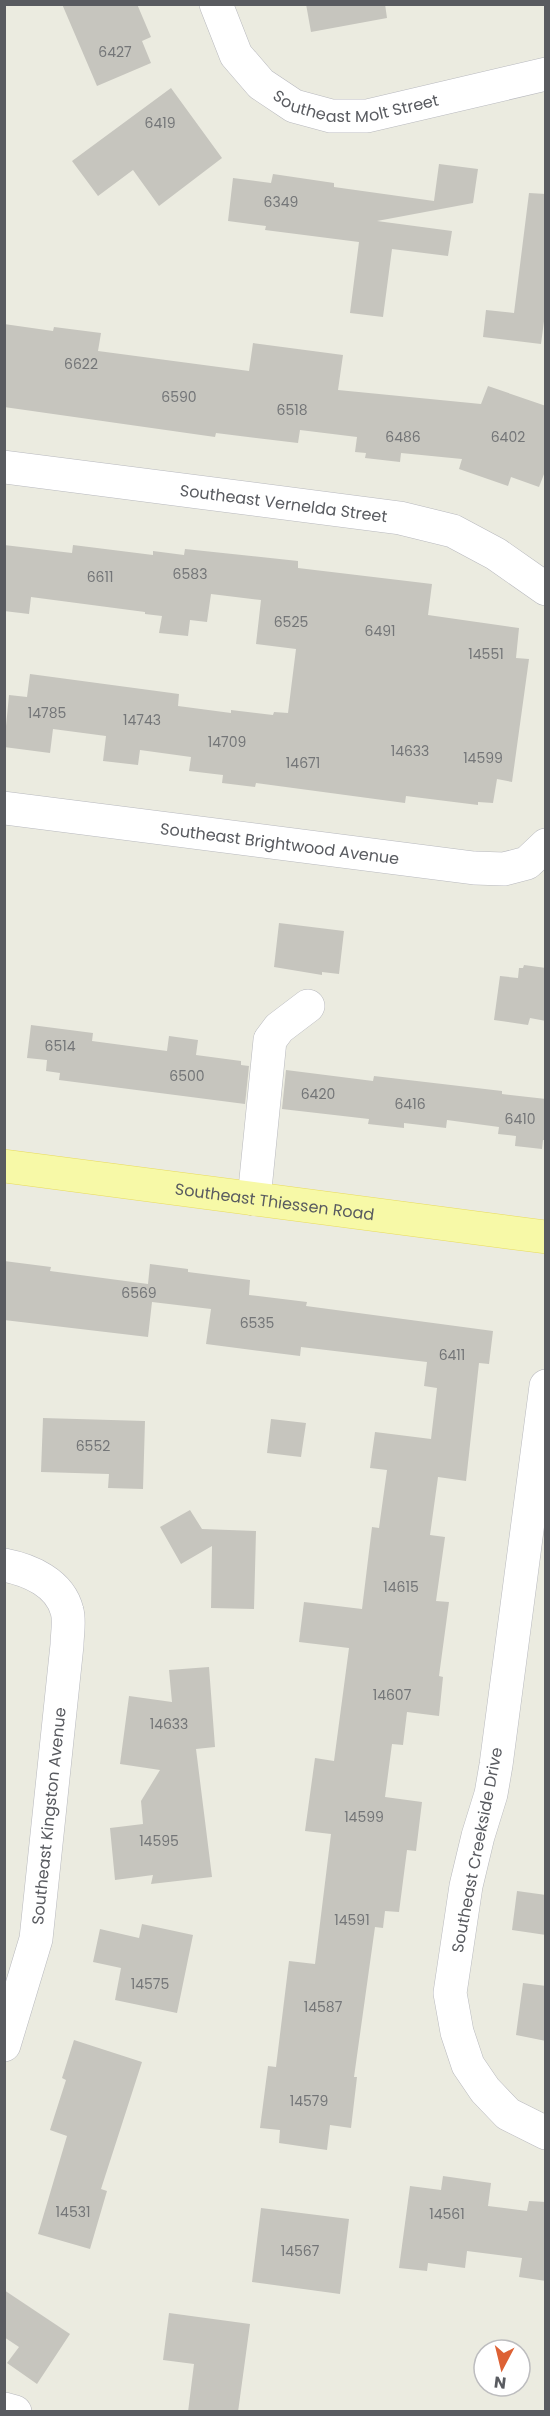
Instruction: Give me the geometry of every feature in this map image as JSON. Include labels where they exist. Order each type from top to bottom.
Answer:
[{"type":"main road","name":"Southeast Thiessen Road","points":[[4,1166],[546,1237]]},
{"type":"street","name":"Southeast Molt Street","points":[[216,4],[236,55],[261,84],[294,106],[331,116],[367,116],[546,74]]},
{"type":"street","name":"Southeast Vernelda Street","points":[[4,467],[400,518],[453,531],[496,554],[546,589]]},
{"type":"street","name":"Southeast Brightwood Avenue","points":[[4,808],[474,868],[504,869],[527,862],[546,845]]},
{"type":"street","points":[[254,1199],[270,1040],[284,1025],[308,1006]]},
{"type":"street","name":"Southeast Creekside Drive","points":[[546,1386],[496,1765],[491,1794],[466,1886],[450,1993],[457,2032],[468,2066],[485,2090],[508,2114],[546,2133]]},
{"type":"street","name":"Southeast Kingston Avenue","points":[[4,1565],[24,1569],[54,1587],[68,1611],[67,1645],[36,1940],[4,2045]]},
{"type":"street","points":[[4,2409],[15,2412]]},
{"type":"building","points":[[62,4],[137,4],[151,37],[142,41],[151,63],[97,86]]},
{"type":"building","points":[[306,4],[385,4],[387,18],[311,32]]},
{"type":"building","points":[[171,88],[222,158],[159,206],[133,170],[98,196],[72,161]]},
{"type":"building","points":[[439,164],[478,169],[473,203],[377,221],[452,231],[448,256],[392,249],[383,317],[350,313],[359,242],[265,230],[266,226],[228,221],[233,178],[271,183],[273,174],[334,183],[334,187],[434,201]]},
{"type":"building","points":[[529,193],[546,194],[546,306],[541,344],[483,337],[486,310],[514,313]]},
{"type":"building","points":[[4,324],[53,331],[54,327],[101,333],[98,351],[249,371],[253,343],[343,355],[338,390],[481,404],[488,386],[546,406],[546,469],[539,487],[511,477],[508,486],[459,469],[462,459],[401,453],[400,462],[365,458],[366,453],[355,452],[357,437],[300,430],[298,443],[216,433],[215,437],[4,407]]},
{"type":"building","points":[[4,545],[72,553],[73,545],[153,555],[153,551],[184,555],[185,549],[298,561],[298,568],[432,584],[428,615],[519,628],[516,658],[529,659],[512,782],[497,779],[493,803],[478,802],[478,805],[406,796],[405,803],[256,783],[255,787],[222,783],[223,775],[189,771],[191,757],[140,750],[138,765],[103,761],[106,736],[53,729],[50,753],[4,747],[9,695],[27,697],[30,674],[179,694],[178,706],[231,713],[231,710],[273,715],[274,712],[288,713],[296,649],[256,644],[261,600],[211,594],[207,622],[190,620],[188,636],[159,633],[162,616],[145,614],[145,612],[31,597],[29,614],[4,611]]},
{"type":"building","points":[[279,923],[344,931],[339,974],[322,972],[322,975],[274,967]]},
{"type":"building","points":[[524,965],[546,968],[546,1021],[530,1018],[528,1025],[494,1020],[500,976],[518,978],[519,968],[523,968]]},
{"type":"building","points":[[31,1025],[93,1033],[92,1041],[167,1051],[169,1036],[198,1040],[196,1055],[241,1061],[241,1065],[249,1066],[245,1104],[59,1080],[60,1073],[46,1071],[47,1060],[27,1058]]},
{"type":"building","points":[[286,1070],[373,1081],[374,1076],[502,1091],[502,1094],[546,1099],[546,1140],[543,1140],[542,1149],[515,1146],[516,1136],[498,1134],[499,1127],[447,1120],[446,1128],[404,1123],[404,1128],[368,1124],[369,1119],[282,1109]]},
{"type":"building","points":[[4,1261],[51,1267],[50,1271],[148,1284],[150,1264],[188,1269],[188,1272],[250,1280],[249,1295],[307,1302],[306,1306],[493,1331],[489,1364],[479,1363],[466,1481],[438,1477],[430,1535],[445,1537],[436,1601],[449,1602],[439,1676],[443,1677],[439,1716],[407,1712],[403,1745],[392,1744],[385,1797],[422,1802],[416,1851],[407,1850],[399,1912],[385,1911],[383,1928],[375,1927],[354,2077],[357,2077],[351,2128],[330,2125],[327,2150],[279,2143],[280,2130],[260,2128],[268,2066],[276,2067],[289,1961],[315,1964],[331,1834],[305,1831],[315,1758],[334,1761],[349,1648],[299,1642],[304,1602],[362,1609],[372,1527],[379,1528],[387,1470],[370,1468],[375,1432],[431,1439],[437,1388],[424,1386],[427,1362],[301,1347],[300,1356],[206,1344],[211,1309],[152,1302],[148,1337],[4,1320]]},
{"type":"building","points":[[43,1418],[145,1421],[143,1489],[108,1488],[109,1474],[41,1472]]},
{"type":"building","points":[[271,1419],[306,1423],[301,1457],[267,1453]]},
{"type":"building","points":[[190,1510],[202,1529],[256,1531],[254,1609],[211,1608],[212,1546],[181,1564],[160,1527]]},
{"type":"building","points":[[209,1667],[215,1747],[196,1749],[212,1877],[151,1884],[153,1875],[115,1880],[110,1828],[143,1824],[141,1801],[160,1770],[120,1764],[129,1696],[172,1702],[169,1670]]},
{"type":"building","points":[[517,1891],[546,1895],[546,1935],[512,1930]]},
{"type":"building","points":[[142,1924],[193,1935],[177,2013],[115,2000],[121,1968],[93,1962],[100,1929],[139,1938]]},
{"type":"building","points":[[523,1983],[546,1986],[546,2041],[516,2035]]},
{"type":"building","points":[[74,2040],[142,2062],[101,2189],[107,2191],[90,2249],[38,2234],[67,2136],[50,2130],[66,2080],[62,2078]]},
{"type":"building","points":[[443,2176],[491,2183],[488,2206],[527,2211],[529,2201],[546,2202],[546,2281],[519,2277],[522,2258],[467,2251],[465,2268],[428,2263],[427,2271],[399,2268],[410,2186],[441,2190]]},
{"type":"building","points":[[261,2208],[349,2219],[340,2294],[252,2282]]},
{"type":"building","points":[[4,2290],[70,2334],[37,2384],[7,2363],[19,2347],[4,2337]]},
{"type":"building","points":[[169,2313],[250,2324],[238,2412],[188,2412],[194,2364],[163,2360]]}]
